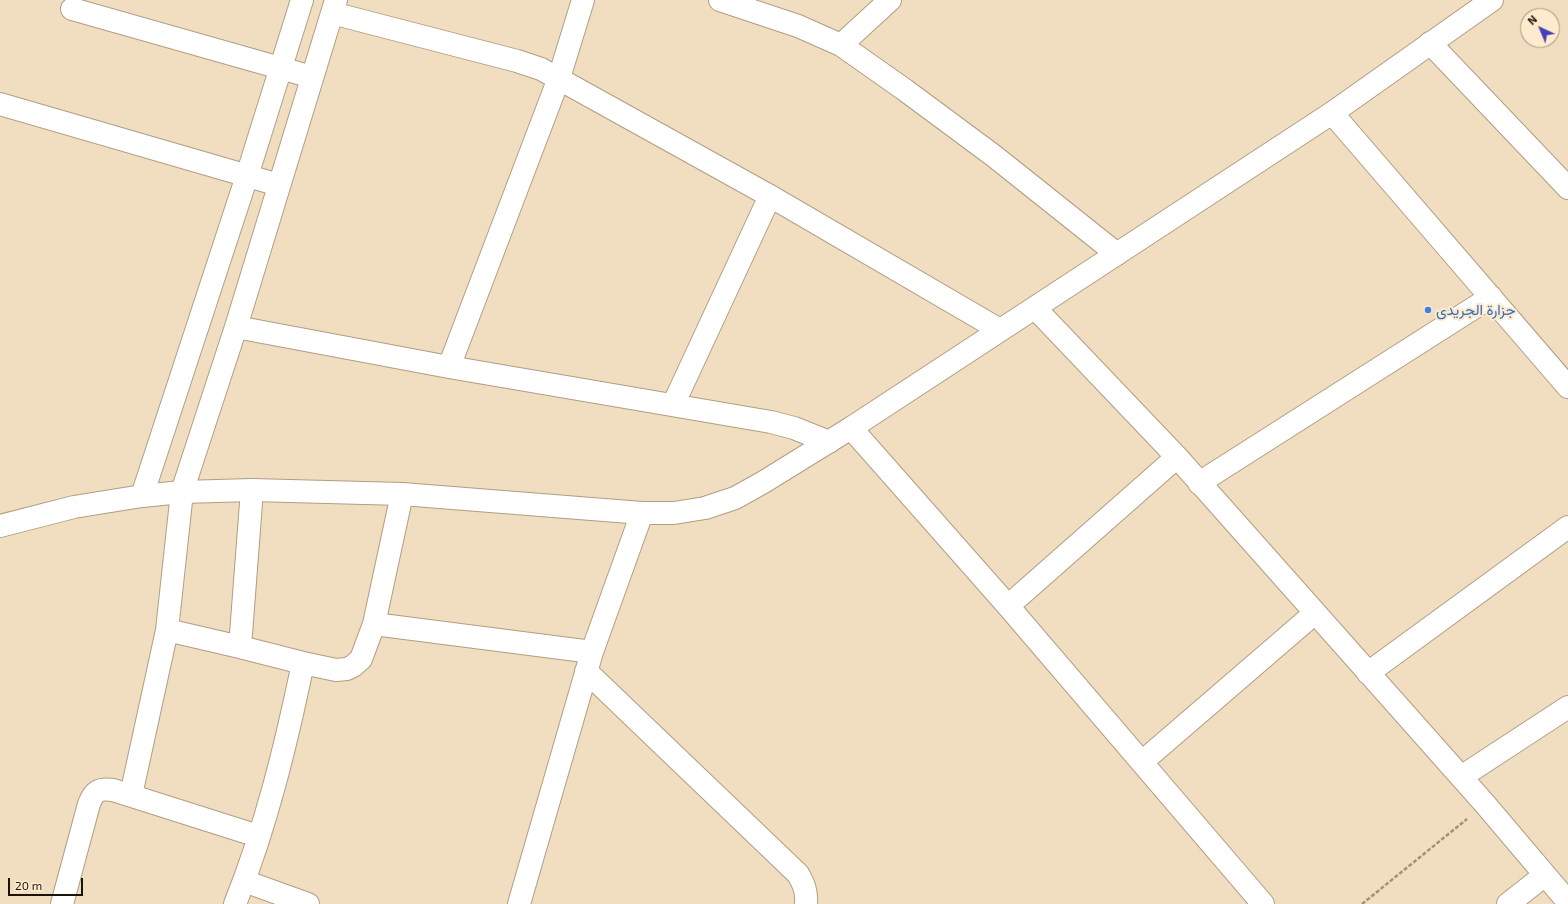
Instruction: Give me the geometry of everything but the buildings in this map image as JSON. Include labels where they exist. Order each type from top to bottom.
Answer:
[{"type":"street","points":[[142,496],[247,176],[302,0]]},
{"type":"street","points":[[449,367],[559,78],[583,0]]},
{"type":"street","points":[[720,0],[798,26],[841,45],[988,151],[1117,254]]},
{"type":"street","points":[[841,45],[890,0]]},
{"type":"street","points":[[0,526],[74,507],[142,496],[182,492],[252,490],[402,494],[642,513],[674,513],[705,508],[735,498],[851,428],[1332,113],[1492,0]]},
{"type":"street","points":[[130,795],[167,630],[182,492],[236,327],[334,6],[541,69],[770,196],[1000,330]]},
{"type":"street","points":[[72,9],[312,77]]},
{"type":"street","points":[[1430,43],[1568,188]]},
{"type":"street","points":[[0,104],[279,186]]},
{"type":"street","points":[[1332,113],[1568,387]]},
{"type":"street","points":[[673,406],[770,196]]},
{"type":"street","points":[[1199,482],[1491,297]]},
{"type":"street","points":[[1035,308],[1177,457],[1485,804],[1568,902]]},
{"type":"street","points":[[236,327],[449,367],[771,422],[794,428],[829,442]]},
{"type":"street","points":[[851,428],[1008,606],[1263,904]]},
{"type":"street","points":[[1008,606],[1177,457]]},
{"type":"street","points":[[240,647],[252,490]]},
{"type":"street","points":[[167,630],[336,670],[347,669],[354,666],[361,659],[374,624],[402,494]]},
{"type":"street","points":[[519,904],[589,661],[642,513]]},
{"type":"street","points":[[1368,672],[1568,527]]},
{"type":"street","points":[[1142,762],[1315,613]]},
{"type":"street","points":[[374,624],[589,661],[798,874],[804,885],[807,896],[806,904]]},
{"type":"street","points":[[235,904],[244,881],[278,775],[303,663]]},
{"type":"street","points":[[1461,777],[1568,707]]},
{"type":"street","points":[[62,904],[92,796],[98,790],[105,788],[130,795],[258,836]]},
{"type":"street","points":[[1508,904],[1545,875]]},
{"type":"street","points":[[244,881],[308,904]]},
{"type":"path","points":[[1362,904],[1485,804]]},
{"type":"place","name":"جزارة الجريدى","points":[[1428,310]]}]
